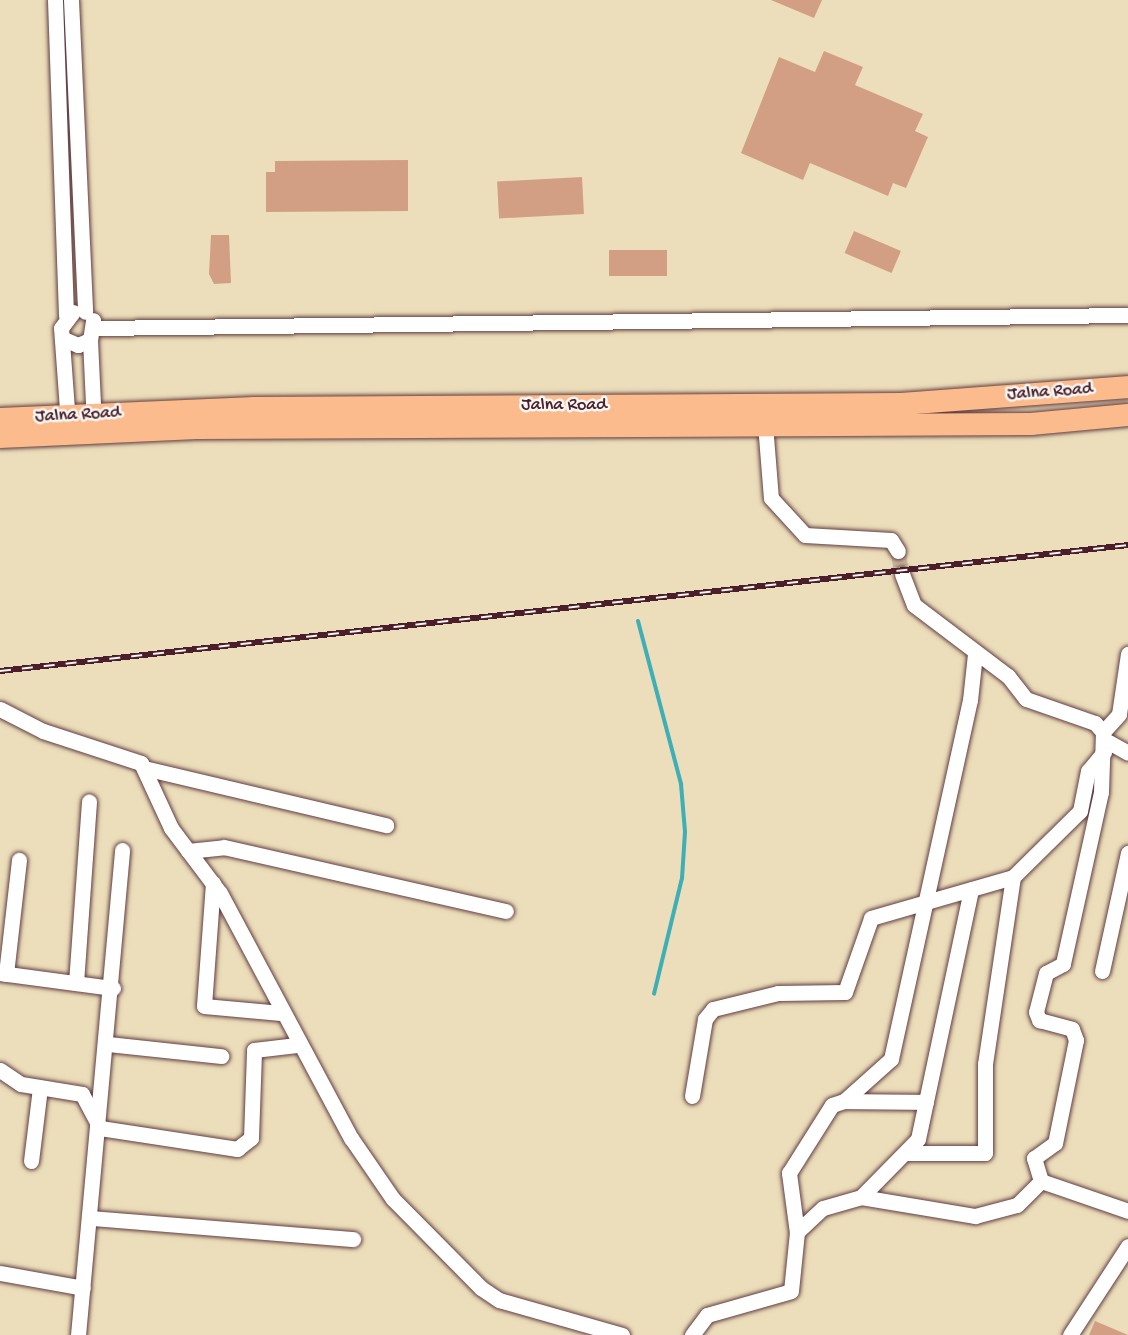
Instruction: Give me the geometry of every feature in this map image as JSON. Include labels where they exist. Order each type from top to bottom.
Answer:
[{"type":"highway","name":"Jalna Road","points":[[94,424],[255,408],[902,405],[1128,387]]},
{"type":"highway","name":"Jalna Road","points":[[0,419],[68,425],[1031,424],[1128,415]]},
{"type":"highway","name":"Jalna Road","points":[[0,437],[68,425]]},
{"type":"street","points":[[55,0],[66,316],[61,328],[66,340],[68,425]]},
{"type":"street","points":[[71,0],[85,312],[93,334],[94,424]]},
{"type":"street","points":[[66,316],[85,312]]},
{"type":"street","points":[[66,340],[78,345],[93,334],[1128,315]]},
{"type":"street","points":[[765,424],[771,498],[805,535],[891,540],[898,551]]},
{"type":"street","points":[[902,574],[914,604],[975,654],[1008,676],[1026,699],[1095,723],[1104,741],[1128,753]]},
{"type":"street","points":[[844,1101],[891,1059],[922,906],[970,700],[975,654]]},
{"type":"street","points":[[692,1096],[705,1019],[712,1009],[777,993],[845,992],[871,918],[922,906],[1013,877],[1080,811],[1088,771],[1119,714],[1128,654]]},
{"type":"street","points":[[0,709],[144,768],[386,825]]},
{"type":"street","points":[[1041,1181],[1034,1158],[1055,1143],[1076,1040],[1072,1029],[1039,1020],[1036,1011],[1046,973],[1063,964],[1104,741]]},
{"type":"street","points":[[144,768],[167,821],[213,883],[297,1045],[393,1199],[481,1288],[499,1300],[622,1335]]},
{"type":"street","points":[[76,983],[89,801]]},
{"type":"street","points":[[188,851],[224,847],[506,911]]},
{"type":"street","points":[[78,1335],[108,1044],[122,850]]},
{"type":"street","points":[[1102,971],[1128,853]]},
{"type":"street","points":[[19,860],[3,974],[113,988]]},
{"type":"street","points":[[908,1153],[984,1153],[985,1064],[1013,877]]},
{"type":"street","points":[[213,883],[203,1003],[280,1013]]},
{"type":"street","points":[[861,1197],[908,1153],[918,1139],[972,890]]},
{"type":"street","points":[[108,1044],[221,1056]]},
{"type":"street","points":[[100,1128],[244,1148],[250,1138],[254,1050],[297,1045]]},
{"type":"street","points":[[0,1070],[14,1081],[40,1088],[82,1094],[100,1128]]},
{"type":"street","points":[[31,1161],[40,1088]]},
{"type":"street","points":[[692,1335],[707,1315],[790,1291],[797,1233],[789,1173],[832,1105],[844,1101],[926,1102]]},
{"type":"street","points":[[797,1233],[823,1208],[861,1197],[969,1216],[1017,1205],[1041,1181]]},
{"type":"street","points":[[1041,1181],[1128,1211]]},
{"type":"street","points":[[91,1218],[353,1239]]},
{"type":"street","points":[[1070,1335],[1128,1246]]},
{"type":"street","points":[[0,1273],[84,1288]]},
{"type":"building","points":[[771,0],[822,0],[814,18]]},
{"type":"building","points":[[824,51],[863,67],[855,85],[923,114],[915,131],[928,137],[906,188],[893,183],[888,196],[810,163],[803,180],[741,153],[779,57],[815,72]]},
{"type":"building","points":[[408,160],[408,211],[266,212],[266,172],[275,172],[275,161]]},
{"type":"building","points":[[582,177],[584,214],[499,218],[497,181]]},
{"type":"building","points":[[854,231],[901,251],[892,273],[845,253]]},
{"type":"building","points":[[211,235],[229,235],[231,283],[214,284],[209,274]]},
{"type":"building","points":[[609,250],[667,250],[667,276],[609,276]]},
{"type":"building","points":[[1095,1321],[1128,1335],[1089,1335]]},
{"type":"waterway","points":[[638,621],[681,784],[685,832],[682,878],[654,994]]},
{"type":"tunnel","points":[[898,551],[902,574]]},
{"type":"railway","points":[[0,671],[1128,545]]}]
